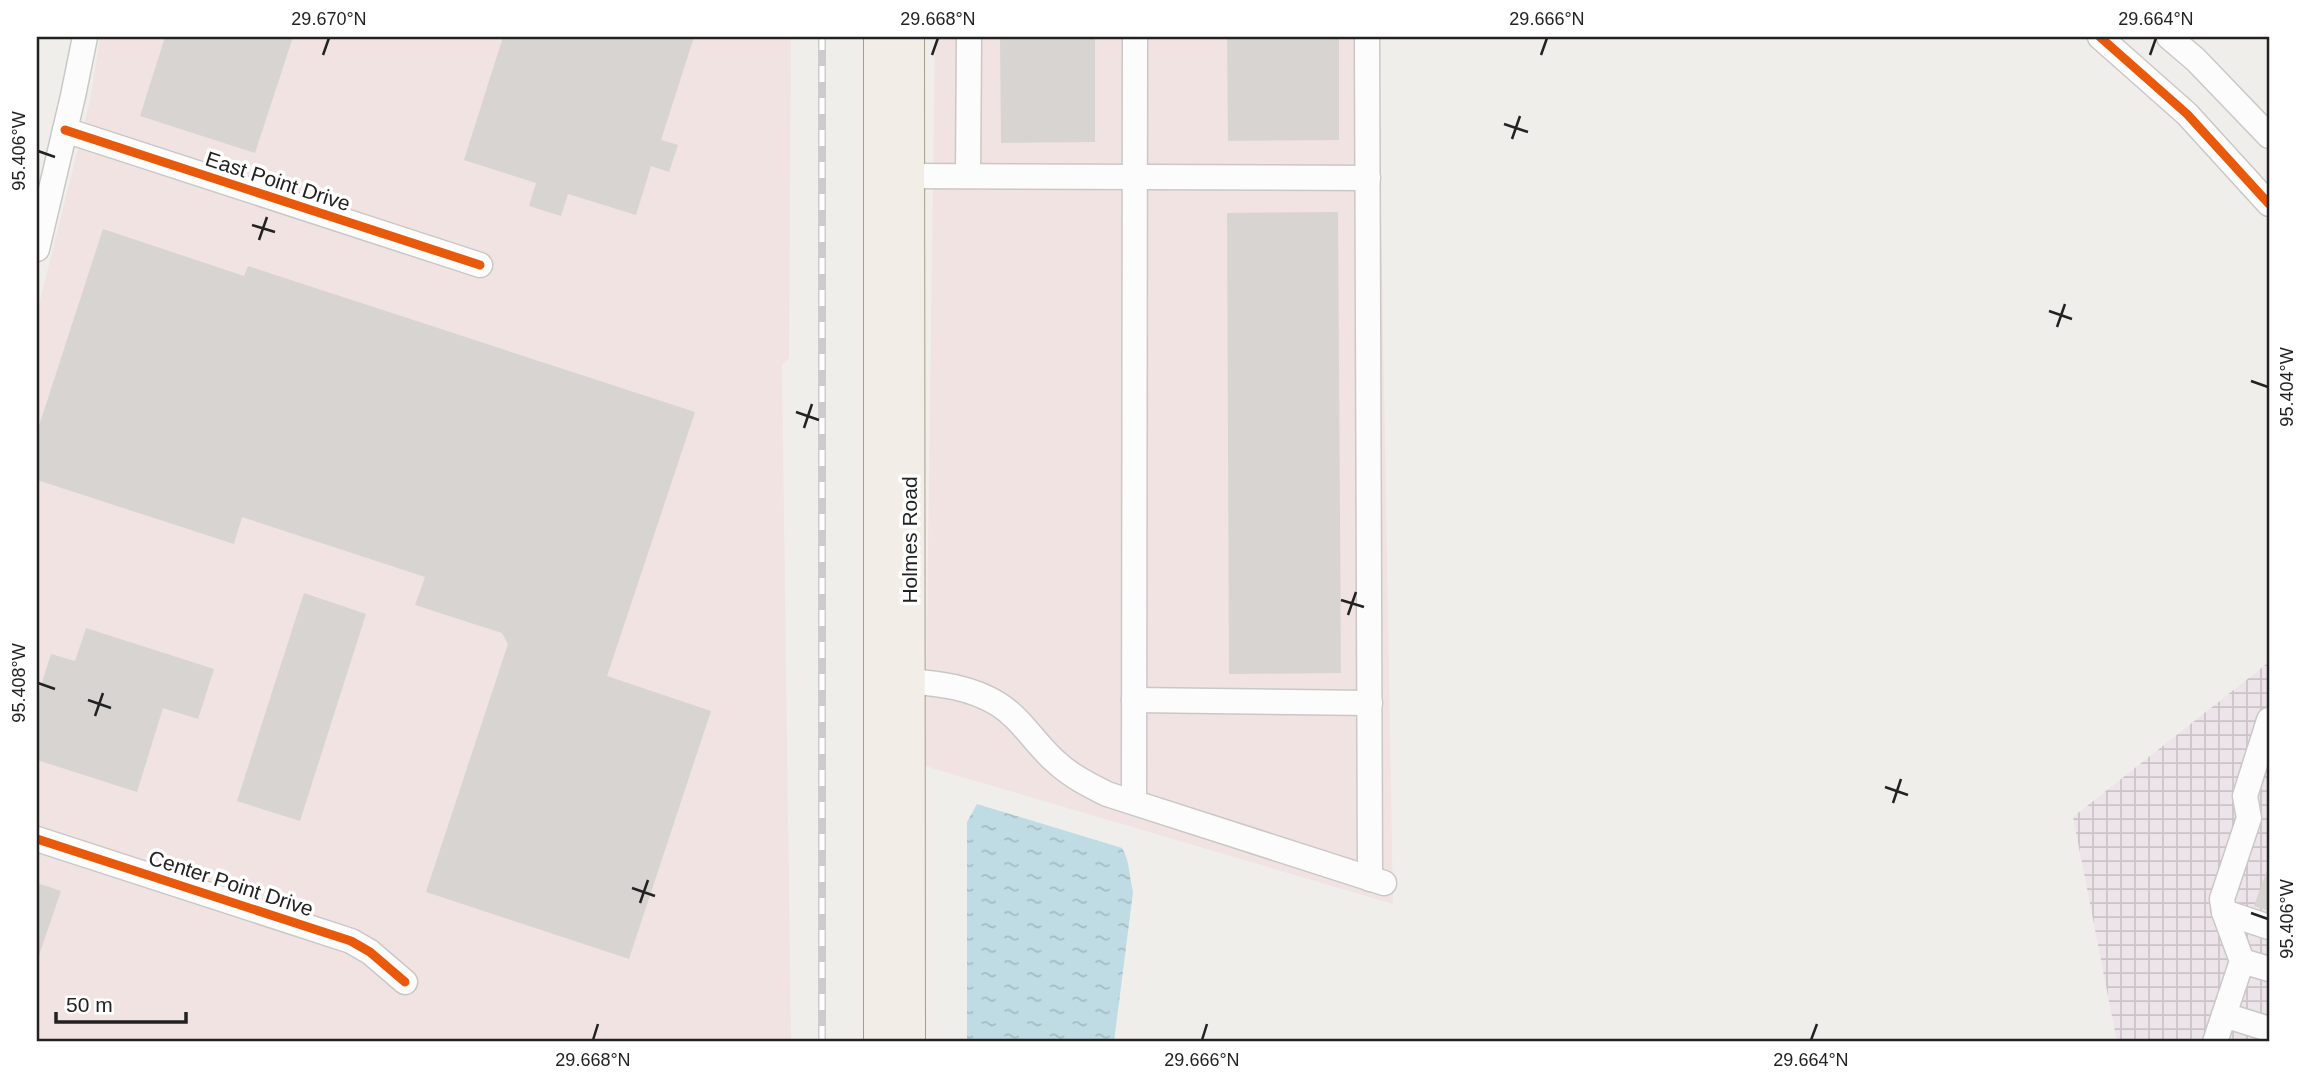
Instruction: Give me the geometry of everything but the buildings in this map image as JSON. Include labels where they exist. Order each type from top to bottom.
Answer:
[{"type":"main road","name":"Holmes Road","points":[[880,37],[894,176],[894,682],[880,1042]]},
{"type":"main road","name":"Holmes Road","points":[[894,176],[908,37]]},
{"type":"main road","name":"Holmes Road","points":[[894,682],[909,1042]]},
{"type":"street","points":[[37,249],[85,37]]},
{"type":"street","points":[[968,176],[969,37]]},
{"type":"street","points":[[1134,802],[1135,37]]},
{"type":"street","points":[[894,682],[950,684],[976,692],[1000,705],[1055,762],[1082,782],[1134,802],[1378,881],[1370,703],[1367,37]]},
{"type":"street","points":[[2100,37],[2188,114],[2269,204]]},
{"type":"street","points":[[2169,37],[2196,60],[2269,136]]},
{"type":"street","name":"East Point Drive","points":[[65,130],[480,265]]},
{"type":"street","points":[[894,176],[1368,178]]},
{"type":"street","points":[[1134,701],[1370,703]]},
{"type":"street","points":[[2215,1042],[2242,961],[2222,899],[2249,818],[2245,796],[2269,720]]},
{"type":"street","name":"Center Point Drive","points":[[37,839],[351,941],[370,952],[405,982]]},
{"type":"street","points":[[2224,912],[2269,927]]},
{"type":"street","points":[[2242,961],[2269,970]]},
{"type":"street","points":[[2224,1015],[2269,1029]]},
{"type":"shaded area","points":[[100,37],[791,37],[789,358],[782,365],[791,1042],[37,1042],[37,312],[90,100]]},
{"type":"shaded area","points":[[935,37],[1378,37],[1393,904],[925,766]]},
{"type":"shaded area","points":[[2269,662],[2269,1042],[2117,1042],[2073,817]]},
{"type":"water","points":[[977,804],[1122,848],[1125,853],[1133,892],[1114,1042],[967,1042],[967,822]]},
{"type":"railway","points":[[822,37],[822,1042]]},
{"type":"cycle path","points":[[2100,37],[2187,114],[2269,204]]},
{"type":"cycle path","points":[[65,130],[480,265]]},
{"type":"cycle path","points":[[37,839],[351,941],[370,952],[405,982]]}]
